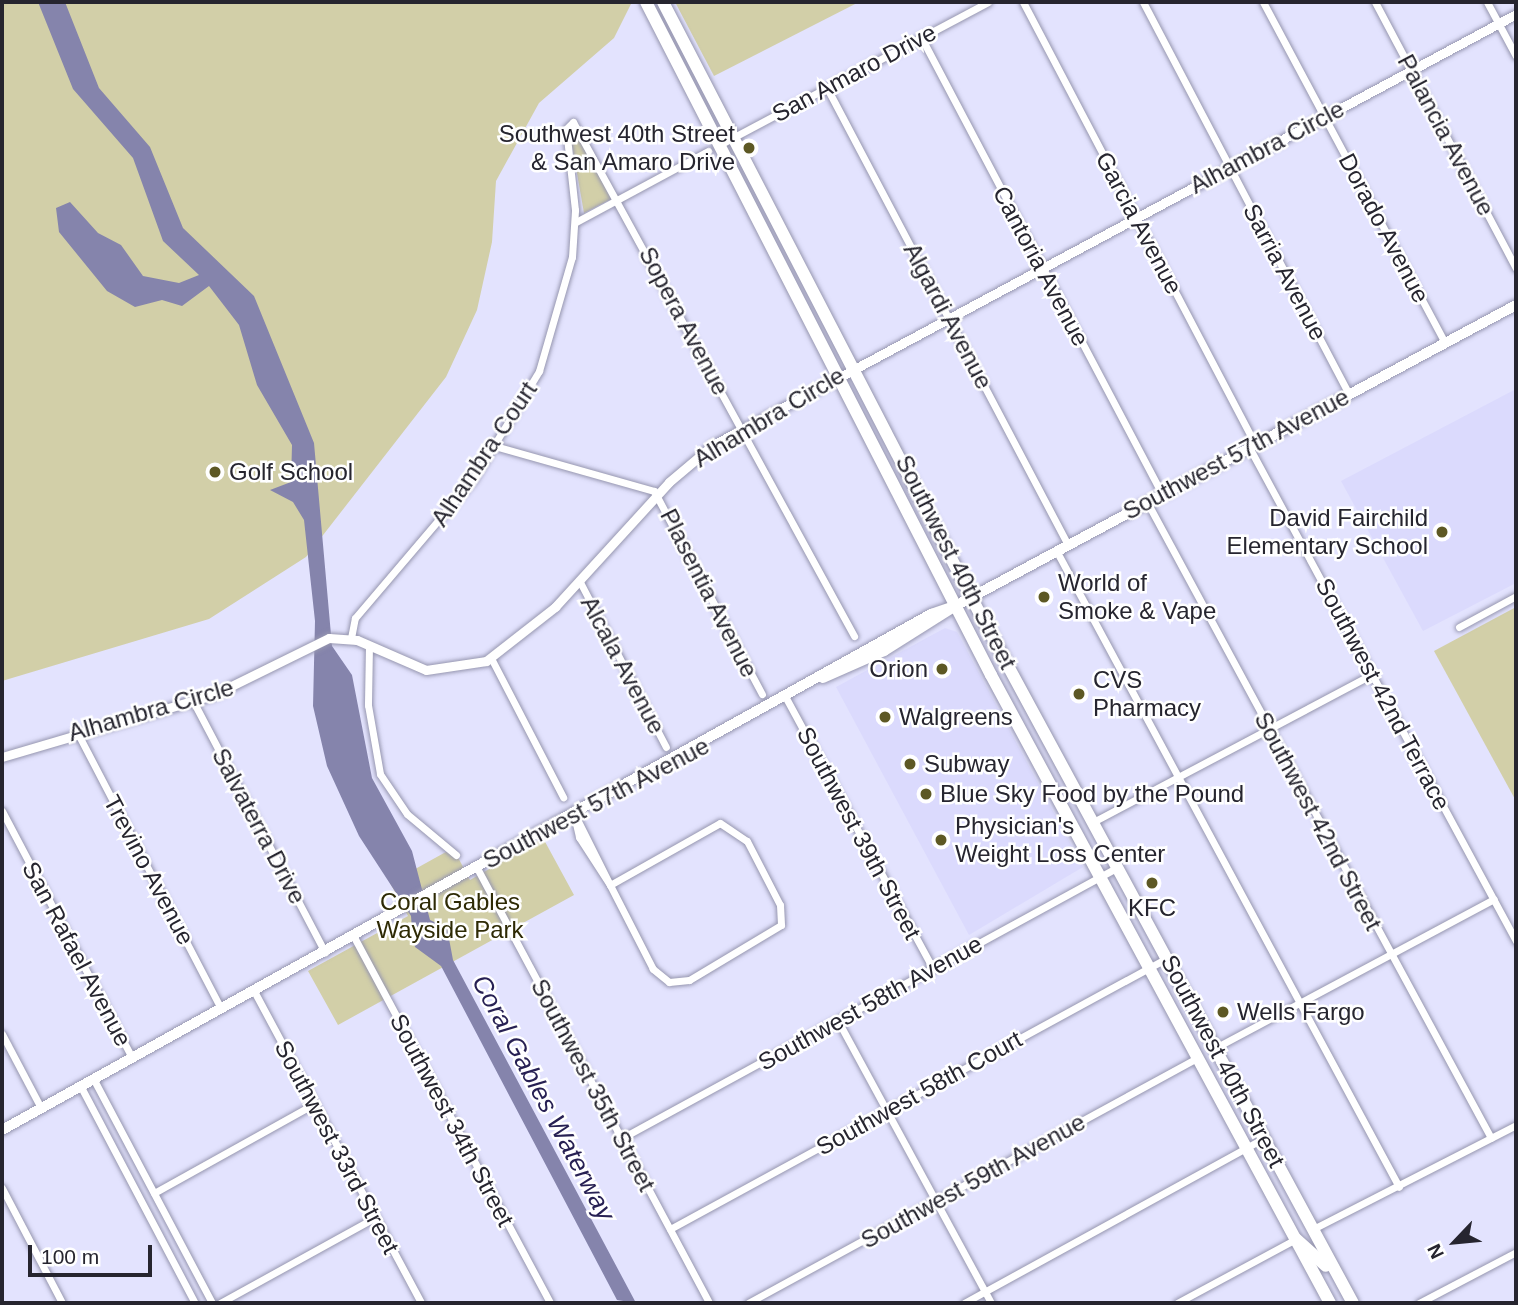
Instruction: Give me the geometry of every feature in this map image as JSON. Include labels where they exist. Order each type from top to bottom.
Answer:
[{"type":"main road","name":"Southwest 40th Street","points":[[646,2],[841,373],[1040,766],[1331,1303]]},
{"type":"main road","name":"Southwest 40th Street","points":[[663,2],[855,366],[972,597],[1353,1303]]},
{"type":"main road","name":"Southwest 57th Avenue","points":[[2,1130],[786,698],[1516,305]]},
{"type":"main road","points":[[1040,766],[1066,773]]},
{"type":"main road","points":[[1048,781],[1075,789]]},
{"type":"main road","points":[[1197,1058],[1225,1066]]},
{"type":"main road","points":[[1278,1206],[1313,1230]]},
{"type":"main road","points":[[1296,1239],[1336,1271]]},
{"type":"street","name":"San Amaro Drive","points":[[720,144],[988,2]]},
{"type":"street","name":"Garcia Avenue","points":[[1023,2],[1136,216],[1252,446]]},
{"type":"street","name":"Sarria Avenue","points":[[1143,2],[1349,394]]},
{"type":"street","name":"Dorado Avenue","points":[[1264,2],[1445,343]]},
{"type":"street","name":"Palancia Avenue","points":[[1375,2],[1516,268]]},
{"type":"street","points":[[1488,2],[1516,56]]},
{"type":"street","name":"Alhambra Circle","points":[[2,757],[76,732],[193,701],[249,680],[313,643],[334,638],[351,638],[426,670],[491,658],[580,582],[658,496],[707,449],[841,373],[1516,14]]},
{"type":"street","name":"Cantoria Avenue","points":[[921,37],[1162,494]]},
{"type":"street","name":"Algardi Avenue","points":[[827,88],[1068,545]]},
{"type":"street","name":"Sopera Avenue","points":[[570,122],[583,132],[854,636]]},
{"type":"street","name":"Alhambra Court","points":[[351,638],[355,618],[452,507],[495,446],[550,343],[569,277],[576,222],[570,122]]},
{"type":"street","points":[[576,222],[708,152]]},
{"type":"street","name":"Plasentia Avenue","points":[[495,446],[650,487],[658,496],[762,694]]},
{"type":"street","name":"Southwest 42nd Terrace","points":[[1252,446],[1371,674],[1516,941]]},
{"type":"street","name":"Southwest 42nd Street","points":[[1147,502],[1491,1138]]},
{"type":"street","points":[[1056,552],[1399,1187]]},
{"type":"street","name":"Alcala Avenue","points":[[580,582],[666,747]]},
{"type":"street","points":[[1459,626],[1516,596]]},
{"type":"street","points":[[369,645],[368,705],[380,774],[407,814],[456,855]]},
{"type":"street","points":[[491,658],[563,797]]},
{"type":"street","points":[[1093,822],[1371,674]]},
{"type":"street","name":"Southwest 39th Street","points":[[786,698],[933,969]]},
{"type":"street","name":"Salvaterra Drive","points":[[193,701],[325,952]]},
{"type":"street","name":"Trevino Avenue","points":[[76,732],[222,1009]]},
{"type":"street","name":"San Rafael Avenue","points":[[2,811],[132,1058]]},
{"type":"street","points":[[575,815],[585,848],[610,885],[653,969],[669,982],[689,980],[769,936],[782,921],[752,851],[729,824],[704,828],[610,885]]},
{"type":"street","name":"Southwest 58th Avenue","points":[[622,1138],[1118,867]]},
{"type":"street","name":"Southwest 35th Street","points":[[477,868],[709,1303]]},
{"type":"street","points":[[1215,1048],[1494,900]]},
{"type":"street","name":"Southwest 34th Street","points":[[354,937],[550,1303]]},
{"type":"street","name":"Southwest 58th Court","points":[[670,1229],[1167,957]]},
{"type":"street","name":"Southwest 33rd Street","points":[[254,991],[421,1303]]},
{"type":"street","points":[[838,1021],[990,1303]]},
{"type":"street","points":[[2,1034],[41,1108]]},
{"type":"street","name":"Southwest 59th Avenue","points":[[748,1303],[1197,1058]]},
{"type":"street","points":[[94,1080],[212,1303]]},
{"type":"street","points":[[81,1087],[195,1303]]},
{"type":"street","points":[[154,1193],[314,1104]]},
{"type":"street","points":[[1313,1230],[1516,1125]]},
{"type":"street","points":[[964,1303],[1265,1138]]},
{"type":"street","points":[[2,1188],[62,1303]]},
{"type":"street","points":[[220,1303],[374,1218]]},
{"type":"street","points":[[1178,1303],[1296,1239]]},
{"type":"street","points":[[1419,1303],[1516,1252]]},
{"type":"shaded area","points":[[38,2],[65,2],[99,88],[150,147],[183,228],[254,296],[314,443],[332,646],[352,675],[372,778],[412,851],[430,920],[447,928],[453,960],[636,1303],[617,1300],[441,966],[415,947],[413,938],[426,930],[422,924],[412,930],[411,916],[359,836],[327,766],[313,706],[315,621],[304,520],[293,502],[270,490],[291,482],[292,445],[257,385],[239,325],[209,286],[182,306],[162,300],[135,307],[107,291],[59,232],[56,208],[70,202],[98,233],[121,245],[143,276],[179,283],[199,275],[163,241],[133,158],[73,89]]},
{"type":"shaded area","name":"David Fairchild Elementary School","points":[[1516,389],[1516,583],[1423,631],[1341,481]]},
{"type":"shaded area","points":[[945,628],[957,632],[1083,867],[969,935],[836,687]]},
{"type":"green space","points":[[2,2],[631,4],[614,38],[539,103],[496,181],[492,242],[477,310],[446,377],[306,557],[209,619],[2,681]]},
{"type":"green space","points":[[675,2],[859,2],[714,76]]},
{"type":"green space","points":[[575,129],[611,199],[584,213],[570,134]]},
{"type":"green space","points":[[1516,607],[1516,801],[1434,651]]},
{"type":"green space","name":"Coral Gables Wayside Park","points":[[543,838],[574,895],[338,1025],[308,971],[408,916],[390,883],[453,848],[470,880]]},
{"type":"place","name":"Southwest 40th Street & San Amaro Drive","points":[[749,148]]},
{"type":"place","name":"Golf School","points":[[215,472]]},
{"type":"place","name":"David Fairchild Elementary School","points":[[1442,532]]},
{"type":"place","name":"World of Smoke & Vape","points":[[1044,597]]},
{"type":"place","name":"Orion","points":[[942,669]]},
{"type":"place","name":"CVS Pharmacy","points":[[1079,694]]},
{"type":"place","name":"Walgreens","points":[[885,717]]},
{"type":"place","name":"Subway","points":[[910,764]]},
{"type":"place","name":"Blue Sky Food by the Pound","points":[[926,794]]},
{"type":"place","name":"Physician's Weight Loss Center","points":[[941,840]]},
{"type":"place","name":"KFC","points":[[1152,883]]},
{"type":"place","name":"Wells Fargo","points":[[1223,1012]]},
{"type":"water label","name":"Coral Gables Waterway","points":[[543,1098]]}]
